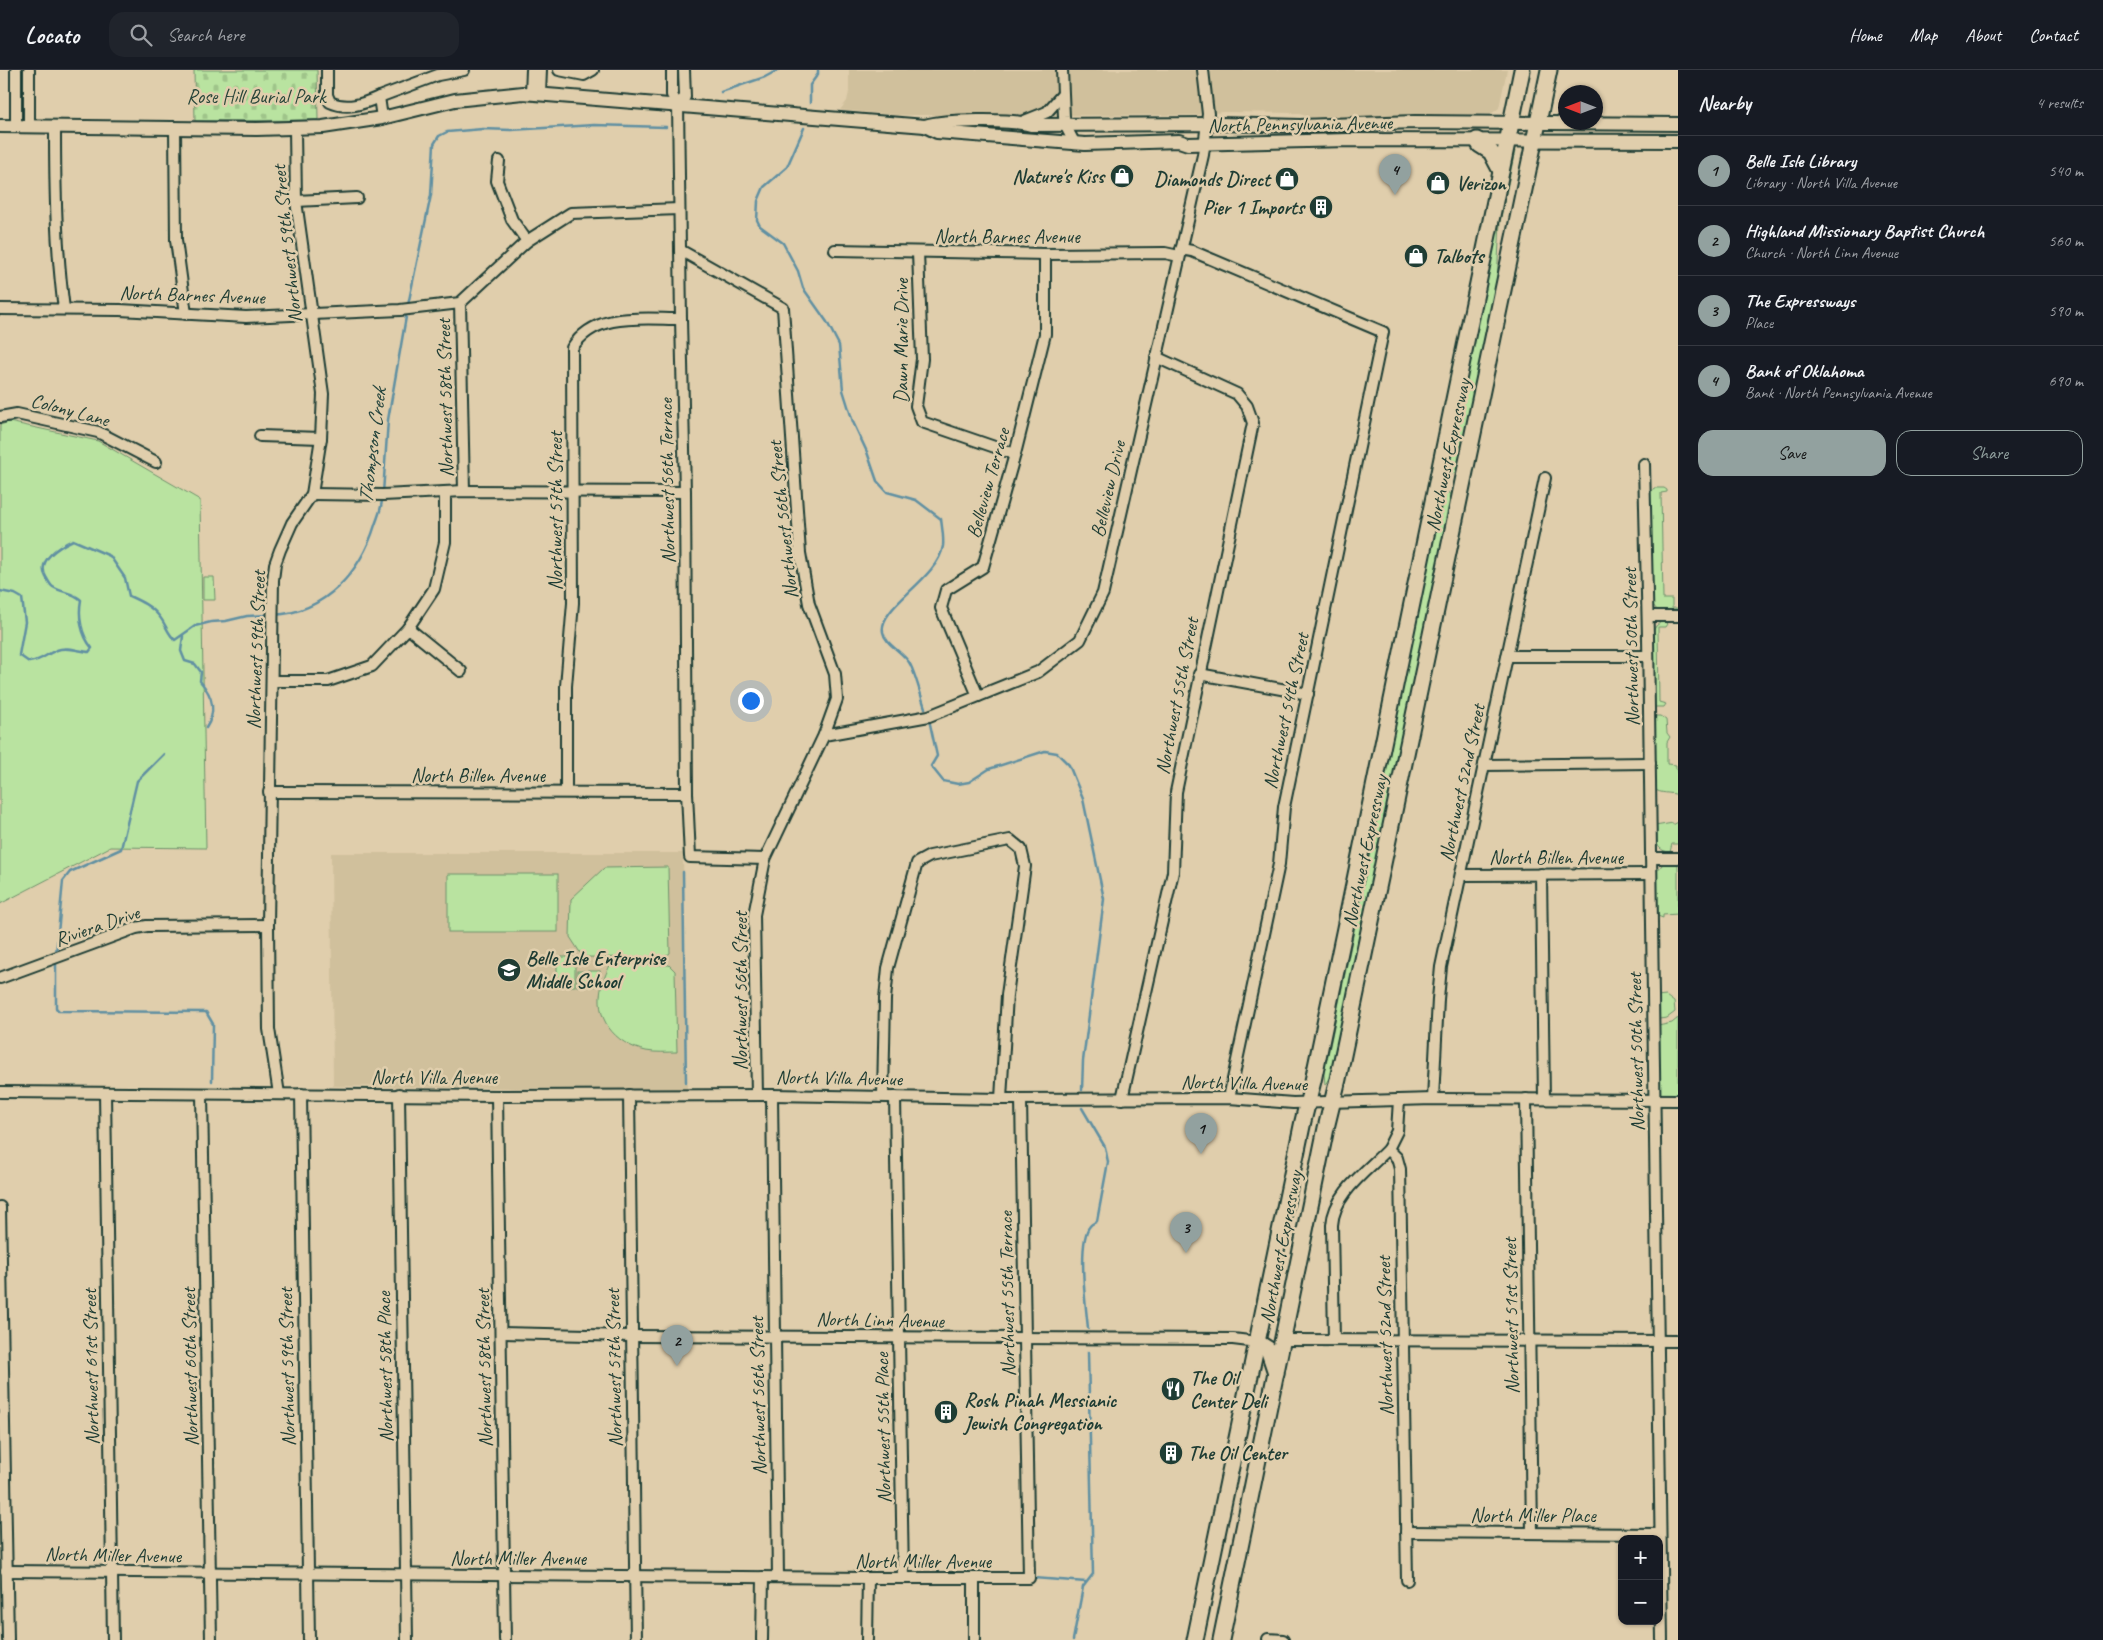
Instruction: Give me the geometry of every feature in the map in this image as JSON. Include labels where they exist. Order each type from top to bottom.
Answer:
[{"type":"highway","name":"Northwest Expressway","points":[[1195,1640],[1522,70]]},
{"type":"highway","name":"Northwest Expressway","points":[[1221,1640],[1284,1340],[1298,1260],[1549,70]]},
{"type":"highway","points":[[1477,140],[1480,145],[1491,152],[1501,171]]},
{"type":"highway","points":[[1257,1342],[1268,1349],[1277,1374]]},
{"type":"main road","name":"North Pennsylvania Avenue","points":[[0,126],[295,129],[351,124],[455,100],[499,94],[536,93],[925,126],[938,123],[1022,122],[1031,125],[1206,124],[1300,126],[1415,122],[1678,124]]},
{"type":"main road","points":[[1179,141],[1185,135],[1206,124]]},
{"type":"main road","name":"North Pennsylvania Avenue","points":[[925,126],[937,132],[1098,144],[1179,141],[1186,144],[1204,144],[1348,140],[1678,140]]},
{"type":"street","points":[[16,70],[23,126]]},
{"type":"street","points":[[23,126],[28,70]]},
{"type":"street","points":[[327,70],[330,102],[340,106],[361,104],[438,75],[464,70]]},
{"type":"street","points":[[532,70],[536,93]]},
{"type":"street","points":[[536,93],[541,70]]},
{"type":"street","points":[[559,70],[584,75],[593,70]]},
{"type":"street","name":"Northwest 56th Terrace","points":[[672,70],[672,95],[678,105],[685,492],[687,793],[690,857],[765,858]]},
{"type":"street","name":"Northwest 56th Terrace","points":[[678,105],[685,97],[684,70]]},
{"type":"street","points":[[1062,70],[1065,125],[1074,142]]},
{"type":"street","name":"Belleview Drive","points":[[824,734],[929,716],[1038,672],[1080,640],[1103,593],[1204,144],[1208,114],[1203,70]]},
{"type":"street","points":[[1022,122],[1046,112],[1062,95]]},
{"type":"street","points":[[379,97],[382,118]]},
{"type":"street","points":[[55,126],[55,220],[64,309]]},
{"type":"street","points":[[175,129],[176,240],[186,314]]},
{"type":"street","name":"Northwest 59th Street","points":[[279,1094],[269,1029],[269,792],[273,681],[273,580],[277,557],[292,523],[312,494],[321,438],[323,394],[310,313],[296,201],[295,129]]},
{"type":"street","points":[[499,161],[497,180],[512,220],[527,241]]},
{"type":"street","points":[[296,201],[357,198]]},
{"type":"street","points":[[460,304],[527,241],[571,213],[679,209]]},
{"type":"street","name":"Northwest 56th Street","points":[[680,250],[784,308],[800,553],[809,604],[836,674],[837,699],[824,734],[765,858],[754,915],[757,1095]]},
{"type":"street","name":"North Barnes Avenue","points":[[835,250],[1046,254],[1192,251],[1382,332]]},
{"type":"street","name":"Dawn Marie Drive","points":[[918,252],[922,359],[916,406],[922,422],[1015,454]]},
{"type":"street","name":"Belleview Terrace","points":[[978,696],[941,608],[946,590],[983,567],[1046,334],[1046,254]]},
{"type":"street","name":"North Barnes Avenue","points":[[0,309],[64,309],[246,317],[400,310],[460,304]]},
{"type":"street","name":"Northwest 58th Street","points":[[460,304],[464,491]]},
{"type":"street","name":"Northwest 57th Street","points":[[566,792],[566,686],[573,603],[572,348],[578,338],[605,322],[616,319],[681,319]]},
{"type":"street","name":"Northwest 54th Street","points":[[1229,1098],[1279,864],[1284,807],[1382,332]]},
{"type":"street","name":"Northwest 55th Street","points":[[1122,1099],[1173,872],[1176,792],[1199,674],[1253,423],[1247,406],[1237,394],[1156,356]]},
{"type":"street","name":"Colony Lane","points":[[0,417],[17,414],[98,432],[156,462]]},
{"type":"street","points":[[260,436],[321,438]]},
{"type":"street","name":"Northwest 50th Street","points":[[1644,464],[1648,616],[1662,1640]]},
{"type":"street","name":"Northwest 52nd Street","points":[[1433,1099],[1441,967],[1544,478]]},
{"type":"street","points":[[312,494],[392,495],[464,491],[573,493],[685,492]]},
{"type":"street","name":"Northwest 58th Street","points":[[273,681],[328,681],[372,666],[408,628],[434,589],[446,542],[444,493]]},
{"type":"street","points":[[1648,616],[1678,616]]},
{"type":"street","points":[[408,628],[461,671]]},
{"type":"street","points":[[1507,656],[1648,656]]},
{"type":"street","points":[[1199,674],[1308,694]]},
{"type":"street","points":[[1484,765],[1650,763]]},
{"type":"street","name":"North Billen Avenue","points":[[269,792],[687,793]]},
{"type":"street","points":[[883,1096],[884,999],[888,968],[917,863],[930,856],[1010,840],[1022,849],[1025,866],[1007,994],[1001,1099]]},
{"type":"street","name":"North Billen Avenue","points":[[1651,858],[1678,858]]},
{"type":"street","points":[[1541,874],[1544,1099]]},
{"type":"street","name":"North Billen Avenue","points":[[1461,875],[1651,874]]},
{"type":"street","name":"Riviera Drive","points":[[0,978],[136,928],[147,926],[268,925]]},
{"type":"street","name":"North Villa Avenue","points":[[0,1092],[497,1096],[772,1095],[1001,1099],[1229,1098],[1278,1102],[1433,1099],[1678,1100]]},
{"type":"street","name":"Northwest 61st Street","points":[[105,1093],[113,1640]]},
{"type":"street","name":"Northwest 60th Street","points":[[202,1094],[211,1640]]},
{"type":"street","name":"Northwest 59th Street","points":[[301,1094],[309,1640]]},
{"type":"street","name":"Northwest 58th Place","points":[[399,1094],[407,1640]]},
{"type":"street","name":"Northwest 57th Street","points":[[629,1095],[636,1640]]},
{"type":"street","name":"Northwest 56th Street","points":[[772,1095],[778,1577]]},
{"type":"street","name":"Northwest 58th Street","points":[[497,1096],[505,1640]]},
{"type":"street","name":"Northwest 55th Place","points":[[895,1097],[903,1578]]},
{"type":"street","name":"Northwest 55th Terrace","points":[[1021,1099],[1029,1578]]},
{"type":"street","name":"Northwest 51st Street","points":[[1526,1099],[1532,1533]]},
{"type":"street","points":[[1334,1340],[1332,1225],[1334,1211],[1342,1196],[1388,1149],[1397,1132],[1399,1100]]},
{"type":"street","name":"Northwest 52nd Street","points":[[1388,1149],[1397,1158],[1400,1169],[1407,1580]]},
{"type":"street","points":[[0,1207],[8,1640]]},
{"type":"street","name":"North Linn Avenue","points":[[501,1334],[1233,1339],[1257,1342]]},
{"type":"street","points":[[1284,1340],[1678,1341]]},
{"type":"street","name":"North Miller Place","points":[[1406,1532],[1660,1534]]},
{"type":"street","name":"North Miller Avenue","points":[[6,1571],[1029,1578]]},
{"type":"street","points":[[762,1577],[762,1640]]},
{"type":"street","points":[[867,1640],[868,1578]]},
{"type":"street","points":[[974,1579],[974,1640]]},
{"type":"street","points":[[1268,1639],[1283,1640]]},
{"type":"shaded area","points":[[849,70],[1507,70],[1499,108],[1491,114],[1309,117],[1296,113],[1223,112],[1197,115],[897,115],[840,110],[847,101]]},
{"type":"shaded area","name":"Belle Isle Enterprise Middle School","points":[[331,853],[683,853],[687,1090],[333,1086]]},
{"type":"green space","name":"Rose Hill Burial Park","points":[[194,70],[317,70],[318,120],[195,121]]},
{"type":"green space","points":[[1515,151],[1500,222],[1497,281],[1457,471],[1451,475],[1446,469],[1512,153]]},
{"type":"green space","points":[[9,422],[98,441],[200,500],[206,848],[110,847],[0,904],[0,425]]},
{"type":"green space","points":[[1654,488],[1664,488],[1667,490],[1667,492],[1661,493],[1663,599],[1672,599],[1672,608],[1678,608],[1678,612],[1658,611],[1652,604],[1650,493]]},
{"type":"green space","points":[[1442,493],[1451,494],[1452,497],[1332,1073],[1325,1085],[1324,1074],[1354,931],[1356,900]]},
{"type":"green space","points":[[203,577],[214,577],[215,600],[203,600]]},
{"type":"green space","points":[[1661,622],[1667,624],[1665,627],[1658,627],[1659,702],[1666,704],[1664,707],[1656,707],[1653,704],[1652,633]]},
{"type":"green space","points":[[1654,716],[1660,716],[1666,720],[1667,733],[1670,737],[1667,742],[1667,764],[1676,765],[1676,769],[1678,769],[1678,795],[1659,792],[1655,789]]},
{"type":"green space","points":[[1678,822],[1678,844],[1672,844],[1670,852],[1661,849],[1657,843],[1655,826],[1673,823],[1673,825]]},
{"type":"green space","points":[[1678,863],[1678,914],[1663,915],[1663,918],[1655,915],[1654,874],[1663,864]]},
{"type":"green space","points":[[668,867],[670,953],[663,958],[583,957],[570,937],[571,899],[604,868]]},
{"type":"green space","points":[[448,874],[558,874],[558,932],[448,932]]},
{"type":"green space","points":[[557,957],[575,957],[575,986],[557,986]]},
{"type":"green space","points":[[611,963],[669,965],[675,971],[677,1052],[650,1052],[635,1047],[624,1042],[609,1027],[601,1008],[600,997],[603,982]]},
{"type":"green space","points":[[577,971],[600,971],[600,986],[577,986]]},
{"type":"green space","points":[[1666,996],[1674,1002],[1675,1012],[1667,1018],[1659,1019],[1657,997]]},
{"type":"green space","points":[[1678,1018],[1678,1096],[1664,1096],[1659,1091],[1658,1026],[1672,1023]]},
{"type":"waterway","name":"Thompson Creek","points":[[721,92],[765,77],[778,70]]},
{"type":"waterway","points":[[810,103],[810,85],[818,74],[818,70]]},
{"type":"waterway","name":"Thompson Creek","points":[[408,305],[431,195],[434,144],[439,136],[447,132],[483,129],[511,130],[594,125],[666,127]]},
{"type":"waterway","points":[[804,128],[787,167],[764,187],[758,201],[757,220],[760,226],[783,243],[798,271],[803,288],[827,322],[839,345],[843,390],[853,422],[867,452],[877,481],[887,492],[916,500],[941,519],[943,546],[939,558],[931,570],[890,613],[884,622],[883,632],[887,641],[910,664],[925,708]]},
{"type":"waterway","name":"Thompson Creek","points":[[383,493],[388,420],[407,311]]},
{"type":"waterway","name":"Thompson Creek","points":[[274,615],[293,612],[310,606],[339,586],[351,573],[369,542],[380,512],[382,499]]},
{"type":"waterway","name":"Thompson Creek","points":[[0,591],[15,594],[22,598],[25,622],[19,655],[29,662],[38,660],[61,649],[89,652],[92,648],[85,637],[81,625],[81,600],[75,595],[53,587],[44,571],[44,565],[51,554],[73,540],[110,556],[125,578],[129,596],[156,612],[175,640],[195,626],[247,616],[269,615]]},
{"type":"waterway","points":[[183,636],[181,651],[185,661],[195,664],[201,672],[200,681],[211,698],[212,716],[206,728]]},
{"type":"waterway","points":[[930,724],[937,756],[931,766],[943,781],[958,784],[969,782],[989,769],[1045,751],[1057,753],[1069,765],[1083,799],[1104,899],[1083,1061],[1082,1090]]},
{"type":"waterway","points":[[56,954],[63,881],[70,872],[121,849],[137,781],[164,754]]},
{"type":"waterway","points":[[683,872],[686,1082]]},
{"type":"waterway","points":[[56,959],[56,1008],[59,1011],[206,1012],[213,1024],[212,1081]]},
{"type":"waterway","points":[[1082,1108],[1105,1147],[1108,1162],[1097,1221],[1090,1226],[1084,1245],[1083,1275],[1088,1328]]},
{"type":"waterway","points":[[1073,1640],[1083,1587],[1093,1574],[1088,1352]]},
{"type":"waterway","points":[[1034,1578],[1086,1582]]},
{"type":"place","name":"Nature's Kiss","points":[[1122,176]]},
{"type":"place","name":"Diamonds Direct","points":[[1287,179]]},
{"type":"place","name":"Verizon","points":[[1438,183]]},
{"type":"place","name":"Bank of Oklahoma","points":[[1395,195]]},
{"type":"place","name":"Pier 1 Imports","points":[[1321,207]]},
{"type":"place","name":"Talbots","points":[[1416,256]]},
{"type":"place","name":"Belle Isle Enterprise Middle School","points":[[509,970]]},
{"type":"place","name":"Belle Isle Library","points":[[1201,1154]]},
{"type":"place","name":"The Expressways","points":[[1186,1253]]},
{"type":"place","name":"Highland Missionary Baptist Church","points":[[677,1366]]},
{"type":"place","name":"The Oil Center Deli","points":[[1173,1389]]},
{"type":"place","name":"Rosh Pinah Messianic Jewish Congregation","points":[[946,1412]]},
{"type":"place","name":"The Oil Center","points":[[1171,1453]]}]
